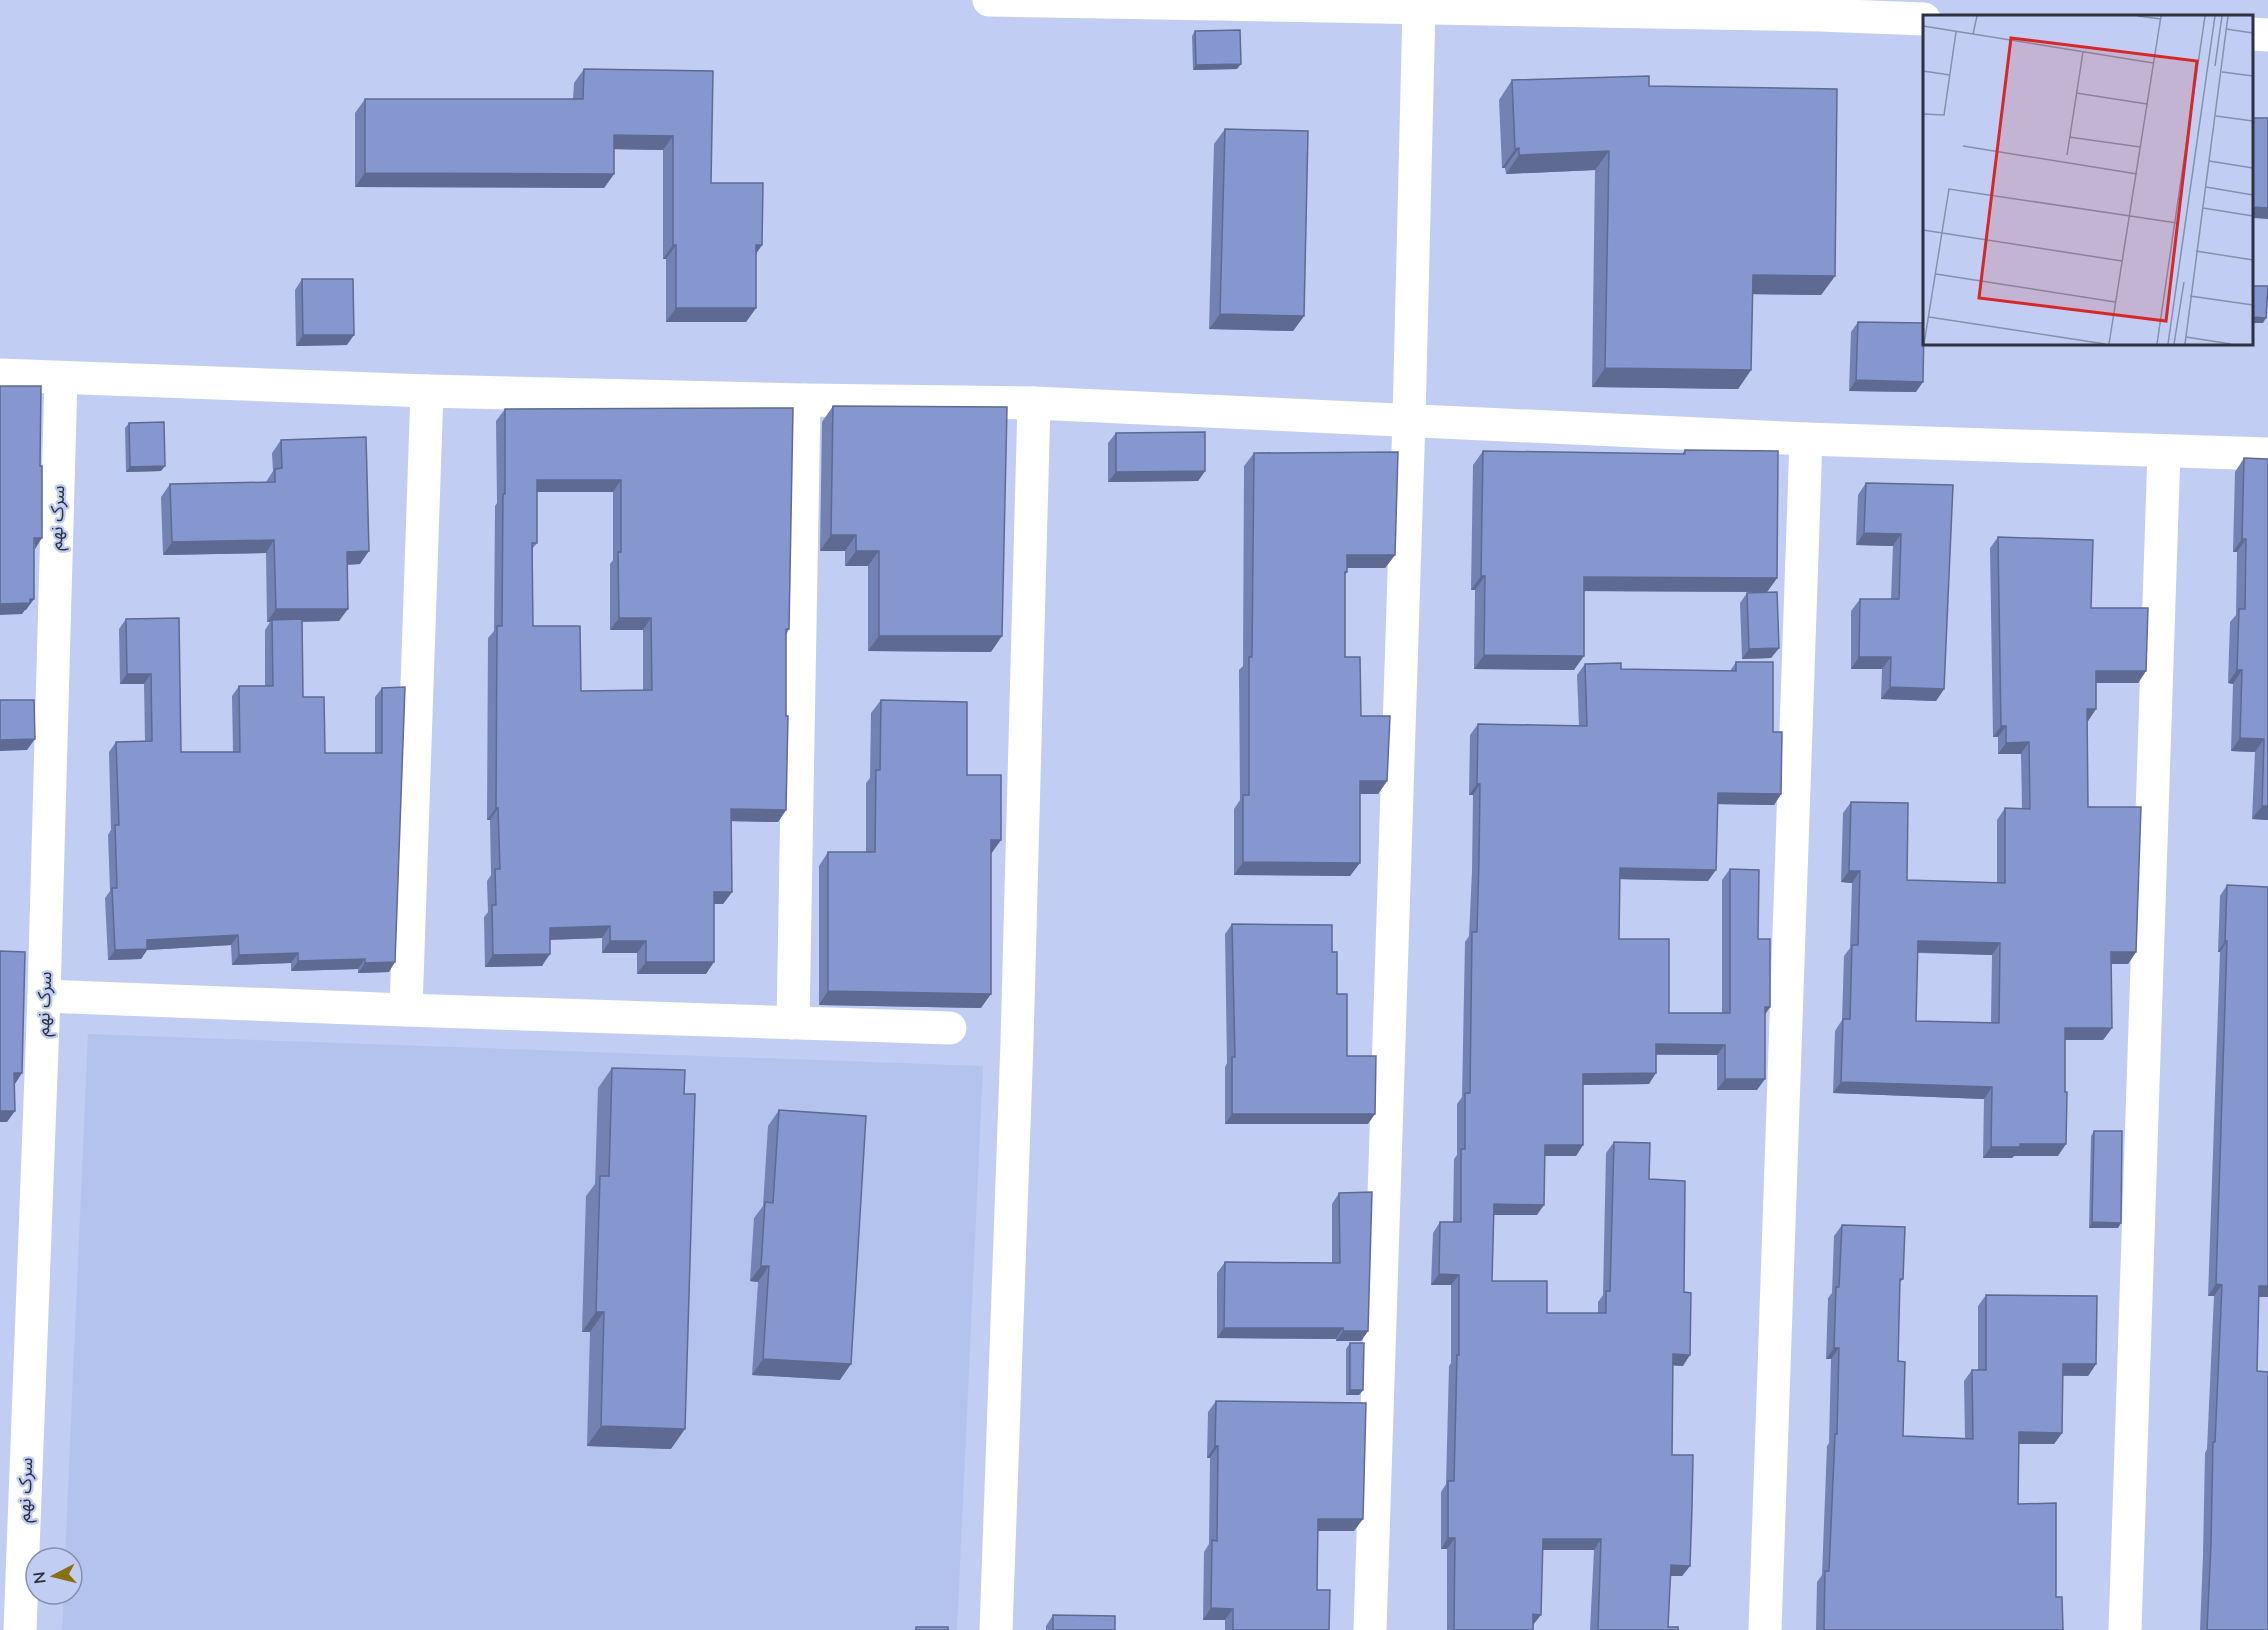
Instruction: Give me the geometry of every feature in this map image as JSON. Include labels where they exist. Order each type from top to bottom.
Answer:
[{"type":"street","points":[[989,0],[1819,15],[1923,20]]},
{"type":"street","points":[[1370,1630],[1410,419],[1419,8]]},
{"type":"street","points":[[2253,34],[2268,35]]},
{"type":"street","points":[[0,375],[427,391],[804,400],[1034,402],[1806,439],[2268,454]]},
{"type":"street","name":"سرک نهم","points":[[20,1630],[44,996],[61,378]]},
{"type":"street","points":[[406,1010],[427,391]]},
{"type":"street","points":[[793,1023],[804,400]]},
{"type":"street","points":[[996,1630],[1017,1042],[1034,402]]},
{"type":"street","points":[[1766,1630],[1806,439]]},
{"type":"street","points":[[2125,1630],[2164,451]]},
{"type":"street","points":[[44,996],[950,1028]]},
{"type":"shaded area","points":[[88,1034],[983,1066],[957,1630],[62,1630],[63,1606],[84,1606],[84,1546],[66,1546]]},
{"type":"building","points":[[1240,30],[1241,64],[1196,65],[1195,31]]},
{"type":"building","points":[[584,69],[713,71],[711,183],[763,183],[762,245],[756,245],[756,308],[676,308],[676,245],[673,245],[673,136],[614,135],[614,174],[365,173],[365,99],[583,99]]},
{"type":"building","points":[[1649,76],[1649,86],[1837,89],[1835,276],[1753,275],[1751,370],[1605,368],[1609,151],[1519,155],[1519,148],[1515,149],[1512,80]]},
{"type":"building","points":[[2253,118],[2268,118],[2268,208],[2253,207]]},
{"type":"building","points":[[1225,129],[1308,131],[1304,316],[1220,314]]},
{"type":"building","points":[[302,279],[353,279],[354,335],[303,335]]},
{"type":"building","points":[[2253,286],[2268,286],[2266,318],[2253,317]]},
{"type":"building","points":[[1858,322],[1923,323],[1923,382],[1856,380]]},
{"type":"building","points":[[0,386],[41,386],[42,538],[34,538],[34,599],[30,599],[30,603],[0,604]]},
{"type":"building","points":[[833,406],[1007,407],[1002,636],[879,636],[879,551],[856,551],[856,535],[831,535]]},
{"type":"building","points":[[793,408],[789,629],[786,629],[786,716],[788,716],[786,810],[731,809],[732,892],[714,892],[714,962],[646,962],[646,941],[610,941],[610,926],[550,928],[550,954],[493,955],[492,905],[496,905],[495,869],[500,869],[498,808],[496,808],[497,626],[502,626],[505,409]],"holes":[[[537,480],[621,480],[621,552],[618,552],[619,618],[651,618],[652,690],[581,691],[580,626],[533,626],[532,543],[537,543]]]},
{"type":"building","points":[[164,422],[165,466],[130,467],[129,423]]},
{"type":"building","points":[[1205,432],[1205,471],[1116,472],[1116,433]]},
{"type":"building","points":[[366,437],[369,551],[347,552],[348,609],[276,609],[274,540],[172,542],[170,484],[275,482],[275,469],[282,468],[281,440]]},
{"type":"building","points":[[1685,450],[1778,451],[1777,578],[1584,577],[1584,656],[1484,655],[1485,576],[1481,576],[1483,451],[1685,454]]},
{"type":"building","points":[[1398,452],[1395,555],[1347,555],[1347,572],[1345,572],[1345,657],[1360,657],[1361,716],[1390,716],[1387,781],[1360,781],[1360,863],[1243,862],[1243,795],[1249,795],[1249,657],[1252,657],[1254,453]]},
{"type":"building","points":[[2244,458],[2268,459],[2268,806],[2262,806],[2264,739],[2240,738],[2242,670],[2237,670],[2239,609],[2245,609],[2246,539],[2242,539]]},
{"type":"building","points":[[1866,483],[1953,485],[1944,689],[1890,687],[1891,657],[1859,657],[1860,599],[1899,599],[1901,534],[1864,533]]},
{"type":"building","points":[[1998,537],[2093,540],[2091,608],[2148,608],[2146,671],[2096,671],[2096,709],[2087,709],[2088,807],[2141,807],[2136,952],[2111,952],[2112,1028],[2065,1028],[2066,1144],[2020,1144],[2020,1147],[1991,1147],[1992,1087],[1841,1082],[1843,1019],[1850,1019],[1852,945],[1858,945],[1860,871],[1849,871],[1851,802],[1908,803],[1907,880],[2005,883],[2005,808],[2030,809],[2029,742],[2006,743],[2006,726],[2001,726]],"holes":[[[1918,941],[2000,943],[1999,1023],[1916,1021]]]},
{"type":"building","points":[[1777,592],[1779,648],[1749,649],[1747,593]]},
{"type":"building","points":[[179,618],[181,752],[240,752],[239,686],[273,686],[272,620],[302,619],[303,697],[324,697],[325,753],[382,753],[382,688],[405,687],[395,962],[365,963],[365,959],[298,961],[298,953],[239,955],[238,935],[147,940],[147,949],[115,950],[112,888],[117,888],[115,825],[119,825],[116,742],[152,741],[151,674],[127,674],[126,619]]},
{"type":"building","points":[[1736,662],[1773,662],[1773,732],[1782,732],[1781,794],[1718,793],[1716,870],[1620,868],[1619,939],[1669,939],[1669,1013],[1730,1013],[1730,869],[1759,870],[1758,939],[1770,939],[1770,1007],[1765,1007],[1765,1079],[1725,1079],[1725,1045],[1656,1044],[1656,1073],[1583,1074],[1583,1145],[1545,1145],[1544,1205],[1494,1204],[1492,1281],[1547,1281],[1547,1313],[1606,1313],[1606,1291],[1610,1291],[1614,1142],[1650,1143],[1649,1179],[1685,1181],[1684,1292],[1691,1293],[1690,1355],[1673,1354],[1672,1455],[1693,1455],[1690,1566],[1671,1565],[1668,1627],[1678,1627],[1678,1630],[1598,1630],[1601,1539],[1543,1539],[1541,1615],[1533,1614],[1533,1630],[1454,1630],[1455,1538],[1448,1538],[1448,1481],[1454,1481],[1457,1355],[1459,1355],[1459,1275],[1439,1274],[1440,1222],[1461,1222],[1461,1149],[1465,1149],[1465,1093],[1470,1093],[1472,932],[1477,932],[1480,784],[1477,784],[1478,724],[1587,726],[1585,664],[1621,663],[1621,669],[1736,671]]},
{"type":"building","points":[[0,700],[34,700],[35,739],[0,740]]},
{"type":"building","points":[[881,700],[967,702],[967,775],[1001,775],[1001,840],[991,840],[991,994],[828,991],[828,852],[875,852],[876,770],[880,770]]},
{"type":"building","points":[[2227,885],[2268,887],[2268,1286],[2259,1286],[2257,1371],[2268,1372],[2268,1630],[2207,1630],[2213,1442],[2215,1442],[2222,1285],[2216,1284]]},
{"type":"building","points":[[1232,924],[1332,925],[1332,952],[1337,952],[1337,994],[1347,994],[1347,1056],[1376,1056],[1375,1114],[1232,1114],[1232,1057],[1235,1057]]},
{"type":"building","points":[[0,951],[25,952],[22,1073],[14,1073],[15,1111],[0,1111]]},
{"type":"building","points":[[612,1068],[685,1070],[684,1094],[695,1094],[685,1429],[601,1426],[604,1312],[596,1312],[600,1176],[609,1176]]},
{"type":"building","points":[[779,1110],[866,1116],[851,1364],[763,1359],[769,1266],[761,1266],[765,1202],[773,1203]]},
{"type":"building","points":[[2094,1131],[2122,1131],[2121,1223],[2092,1222]]},
{"type":"building","points":[[1372,1192],[1368,1331],[1343,1331],[1343,1328],[1224,1328],[1225,1262],[1340,1263],[1339,1193]]},
{"type":"building","points":[[1842,1225],[1905,1227],[1903,1279],[1900,1279],[1898,1361],[1905,1362],[1903,1436],[1973,1439],[1972,1370],[1986,1370],[1986,1295],[2097,1296],[2096,1364],[2063,1364],[2062,1433],[2019,1432],[2018,1504],[2056,1503],[2056,1597],[2062,1597],[2063,1630],[1824,1630],[1825,1571],[1829,1571],[1835,1434],[1837,1434],[1839,1348],[1834,1348],[1836,1287],[1839,1287]]},
{"type":"building","points":[[1350,1343],[1364,1343],[1363,1390],[1350,1390]]},
{"type":"building","points":[[1216,1401],[1366,1403],[1363,1519],[1318,1519],[1317,1590],[1330,1590],[1329,1630],[1233,1630],[1233,1609],[1211,1608],[1212,1540],[1217,1541]]},
{"type":"building","points":[[1053,1615],[1115,1616],[1115,1630],[1053,1630]]},
{"type":"building","points":[[916,1627],[948,1627],[948,1630],[916,1630]]}]
